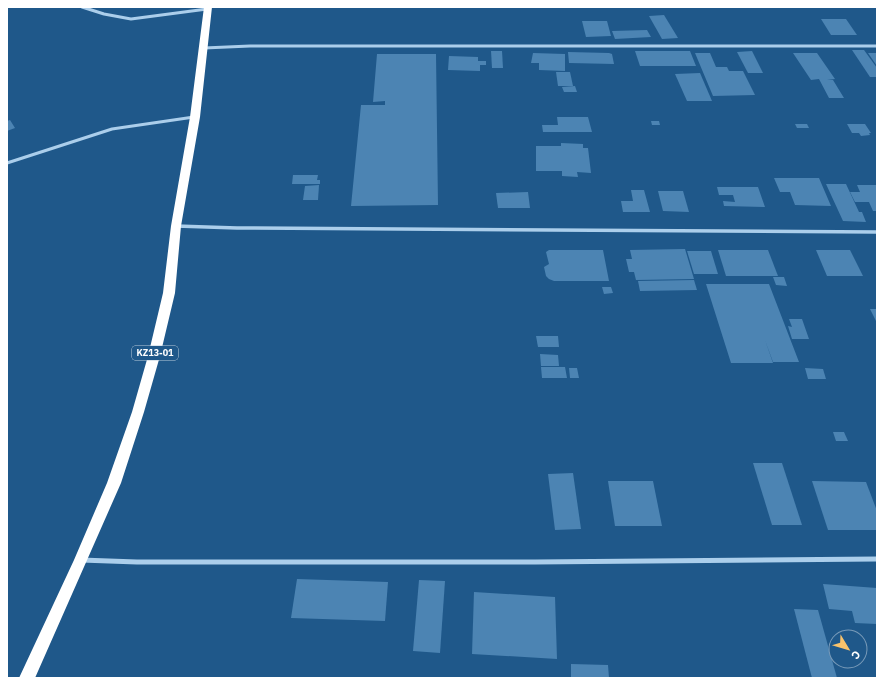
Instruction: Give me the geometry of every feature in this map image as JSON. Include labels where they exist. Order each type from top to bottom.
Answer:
[{"type":"highway","name":"KZ13-01","points":[[27,678],[81,560],[114,483],[140,405],[169,293],[176,226],[195,116],[208,8]]},
{"type":"street","points":[[82,7],[109,16],[131,19],[208,8]]},
{"type":"street","points":[[203,48],[250,46],[877,46]]},
{"type":"street","points":[[7,164],[134,124],[153,123],[195,116]]},
{"type":"street","points":[[176,226],[237,228],[877,232]]},
{"type":"street","points":[[81,560],[137,562],[535,562],[877,559]]},
{"type":"building","points":[[664,15],[678,38],[662,39],[649,16]]},
{"type":"building","points":[[821,19],[846,19],[857,35],[831,35]]},
{"type":"building","points":[[582,21],[607,21],[611,36],[586,37]]},
{"type":"building","points":[[647,30],[651,37],[615,39],[612,31]]},
{"type":"building","points":[[852,50],[864,50],[877,68],[877,77],[870,77]]},
{"type":"building","points":[[491,51],[502,51],[503,68],[492,68]]},
{"type":"building","points":[[635,51],[690,51],[696,66],[640,66]]},
{"type":"building","points":[[752,51],[763,73],[748,73],[737,52]]},
{"type":"building","points":[[568,52],[609,53],[612,54],[614,64],[569,63]]},
{"type":"building","points":[[533,53],[565,54],[565,71],[539,70],[539,63],[531,63]]},
{"type":"building","points":[[695,53],[710,53],[716,67],[727,67],[729,71],[743,71],[755,95],[713,96]]},
{"type":"building","points":[[793,53],[817,53],[835,79],[827,80],[833,80],[844,98],[829,98],[819,79],[811,80]]},
{"type":"building","points":[[868,53],[877,53],[877,66]]},
{"type":"building","points":[[377,54],[436,54],[438,205],[351,206],[361,105],[385,105],[385,101],[373,102]]},
{"type":"building","points":[[449,56],[478,57],[478,61],[486,61],[486,65],[480,65],[480,71],[448,70]]},
{"type":"building","points":[[556,72],[570,72],[573,86],[558,86]]},
{"type":"building","points":[[700,73],[712,101],[687,101],[675,74]]},
{"type":"building","points":[[575,86],[577,92],[564,92],[562,87]]},
{"type":"building","points":[[557,117],[588,117],[592,132],[543,132],[542,125],[558,125]]},
{"type":"building","points":[[10,120],[15,128],[7,131],[7,121]]},
{"type":"building","points":[[651,121],[659,121],[660,125],[652,125]]},
{"type":"building","points":[[795,124],[807,124],[809,128],[797,128]]},
{"type":"building","points":[[847,124],[865,124],[871,133],[869,133],[870,135],[861,136],[859,133],[852,133]]},
{"type":"building","points":[[561,143],[583,144],[583,148],[588,148],[591,173],[577,172],[578,177],[562,176],[562,171],[536,171],[536,146],[561,146]]},
{"type":"building","points":[[293,175],[318,175],[317,180],[320,180],[320,184],[292,184]]},
{"type":"building","points":[[774,178],[819,178],[831,206],[795,205],[790,192],[780,192]]},
{"type":"building","points":[[826,184],[846,184],[859,212],[862,212],[866,222],[843,221]]},
{"type":"building","points":[[319,185],[318,200],[303,200],[305,186]]},
{"type":"building","points":[[857,185],[877,185],[877,211],[873,211],[869,202],[855,202],[850,192],[860,192]]},
{"type":"building","points":[[717,187],[758,187],[765,207],[724,206],[723,201],[735,202],[733,195],[719,195]]},
{"type":"building","points":[[631,190],[644,190],[650,212],[623,212],[621,201],[633,201]]},
{"type":"building","points":[[658,191],[683,191],[689,212],[663,211]]},
{"type":"building","points":[[528,192],[530,208],[498,208],[496,193]]},
{"type":"building","points":[[685,249],[694,279],[636,280],[634,272],[629,272],[626,259],[632,259],[630,250]]},
{"type":"building","points":[[549,250],[603,250],[609,281],[554,281],[549,279],[546,276],[544,267],[549,264],[546,252]]},
{"type":"building","points":[[718,250],[768,250],[778,276],[726,276]]},
{"type":"building","points":[[816,250],[850,250],[863,276],[827,276]]},
{"type":"building","points":[[687,251],[711,251],[718,274],[694,274]]},
{"type":"building","points":[[773,277],[784,277],[787,286],[776,285]]},
{"type":"building","points":[[694,280],[697,290],[640,291],[638,281]]},
{"type":"building","points":[[706,284],[769,284],[799,362],[773,362],[765,340],[773,363],[731,363]]},
{"type":"building","points":[[602,287],[611,287],[613,293],[604,294]]},
{"type":"building","points":[[870,309],[877,309],[877,323]]},
{"type":"building","points":[[789,319],[802,319],[809,339],[792,339],[788,326],[792,327]]},
{"type":"building","points":[[536,336],[558,336],[559,347],[538,347]]},
{"type":"building","points":[[540,354],[558,355],[559,366],[541,366]]},
{"type":"building","points":[[541,367],[565,367],[567,378],[542,378]]},
{"type":"building","points":[[569,368],[577,368],[579,378],[570,378]]},
{"type":"building","points":[[805,368],[823,369],[826,379],[808,379]]},
{"type":"building","points":[[833,432],[844,432],[848,441],[836,441]]},
{"type":"building","points":[[753,463],[782,463],[802,525],[772,525]]},
{"type":"building","points":[[573,473],[581,529],[555,530],[548,474]]},
{"type":"building","points":[[608,481],[653,481],[662,526],[615,526]]},
{"type":"building","points":[[812,481],[866,482],[877,511],[877,530],[828,530]]},
{"type":"building","points":[[297,579],[388,582],[385,621],[291,618]]},
{"type":"building","points":[[419,580],[445,581],[440,653],[413,651]]},
{"type":"building","points":[[823,584],[877,588],[877,624],[855,623],[852,611],[829,609]]},
{"type":"building","points":[[474,592],[555,597],[557,659],[472,654]]},
{"type":"building","points":[[794,609],[818,610],[828,646],[828,669],[834,669],[837,678],[812,678]]},
{"type":"building","points":[[571,664],[608,665],[609,678],[571,678]]}]
